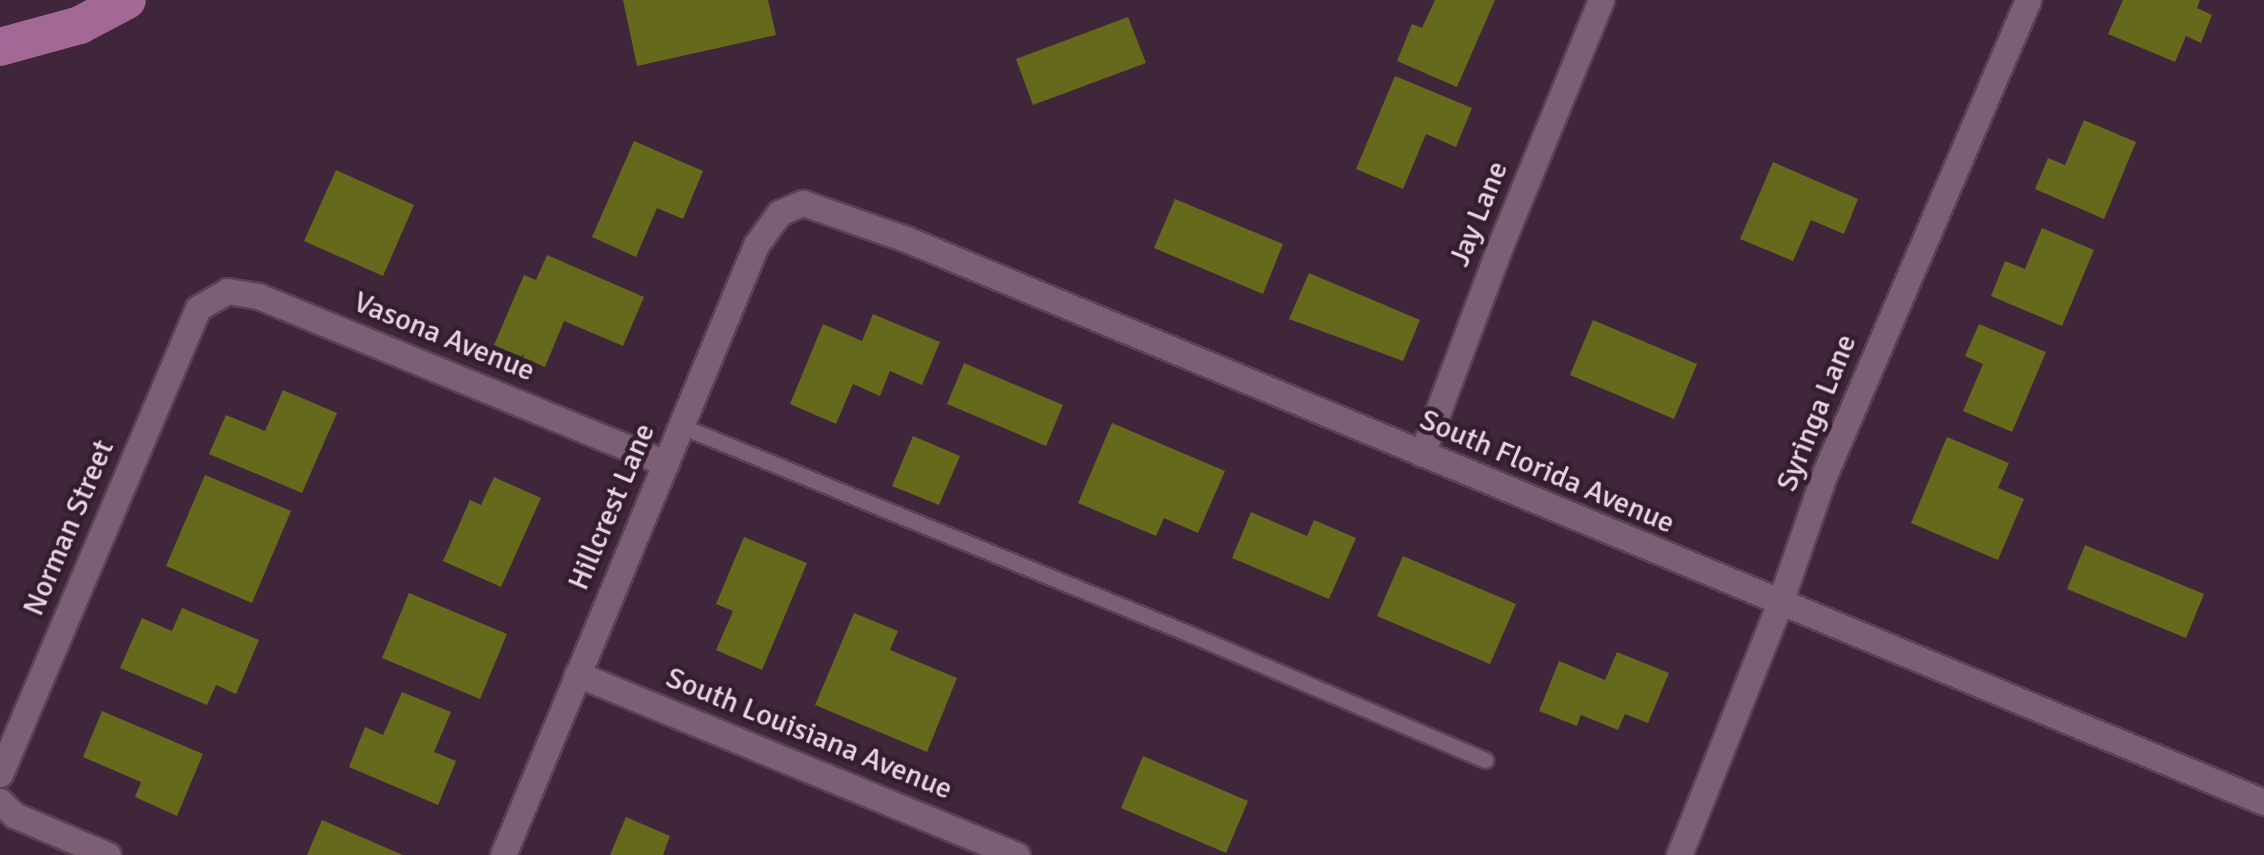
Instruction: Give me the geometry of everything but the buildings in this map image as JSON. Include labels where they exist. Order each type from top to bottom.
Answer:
[{"type":"street","name":"Jay Lane","points":[[1422,454],[1501,244],[1601,0]]},
{"type":"street","name":"Syringa Lane","points":[[1679,855],[1779,604],[1825,474],[2028,0]]},
{"type":"street","name":"South Florida Avenue","points":[[803,203],[906,239],[2264,802]]},
{"type":"street","name":"Hillcrest Lane","points":[[503,855],[756,246],[779,213],[803,203]]},
{"type":"street","name":"Vasona Avenue","points":[[198,308],[227,291],[258,296],[666,463]]},
{"type":"street","name":"Norman Street","points":[[0,774],[198,308]]},
{"type":"street","name":"South Louisiana Avenue","points":[[577,674],[1017,855]]},
{"type":"street","points":[[0,801],[14,815],[108,855]]},
{"type":"lane","points":[[681,426],[1486,760]]},
{"type":"waterway","points":[[0,47],[80,25],[127,0]]}]
